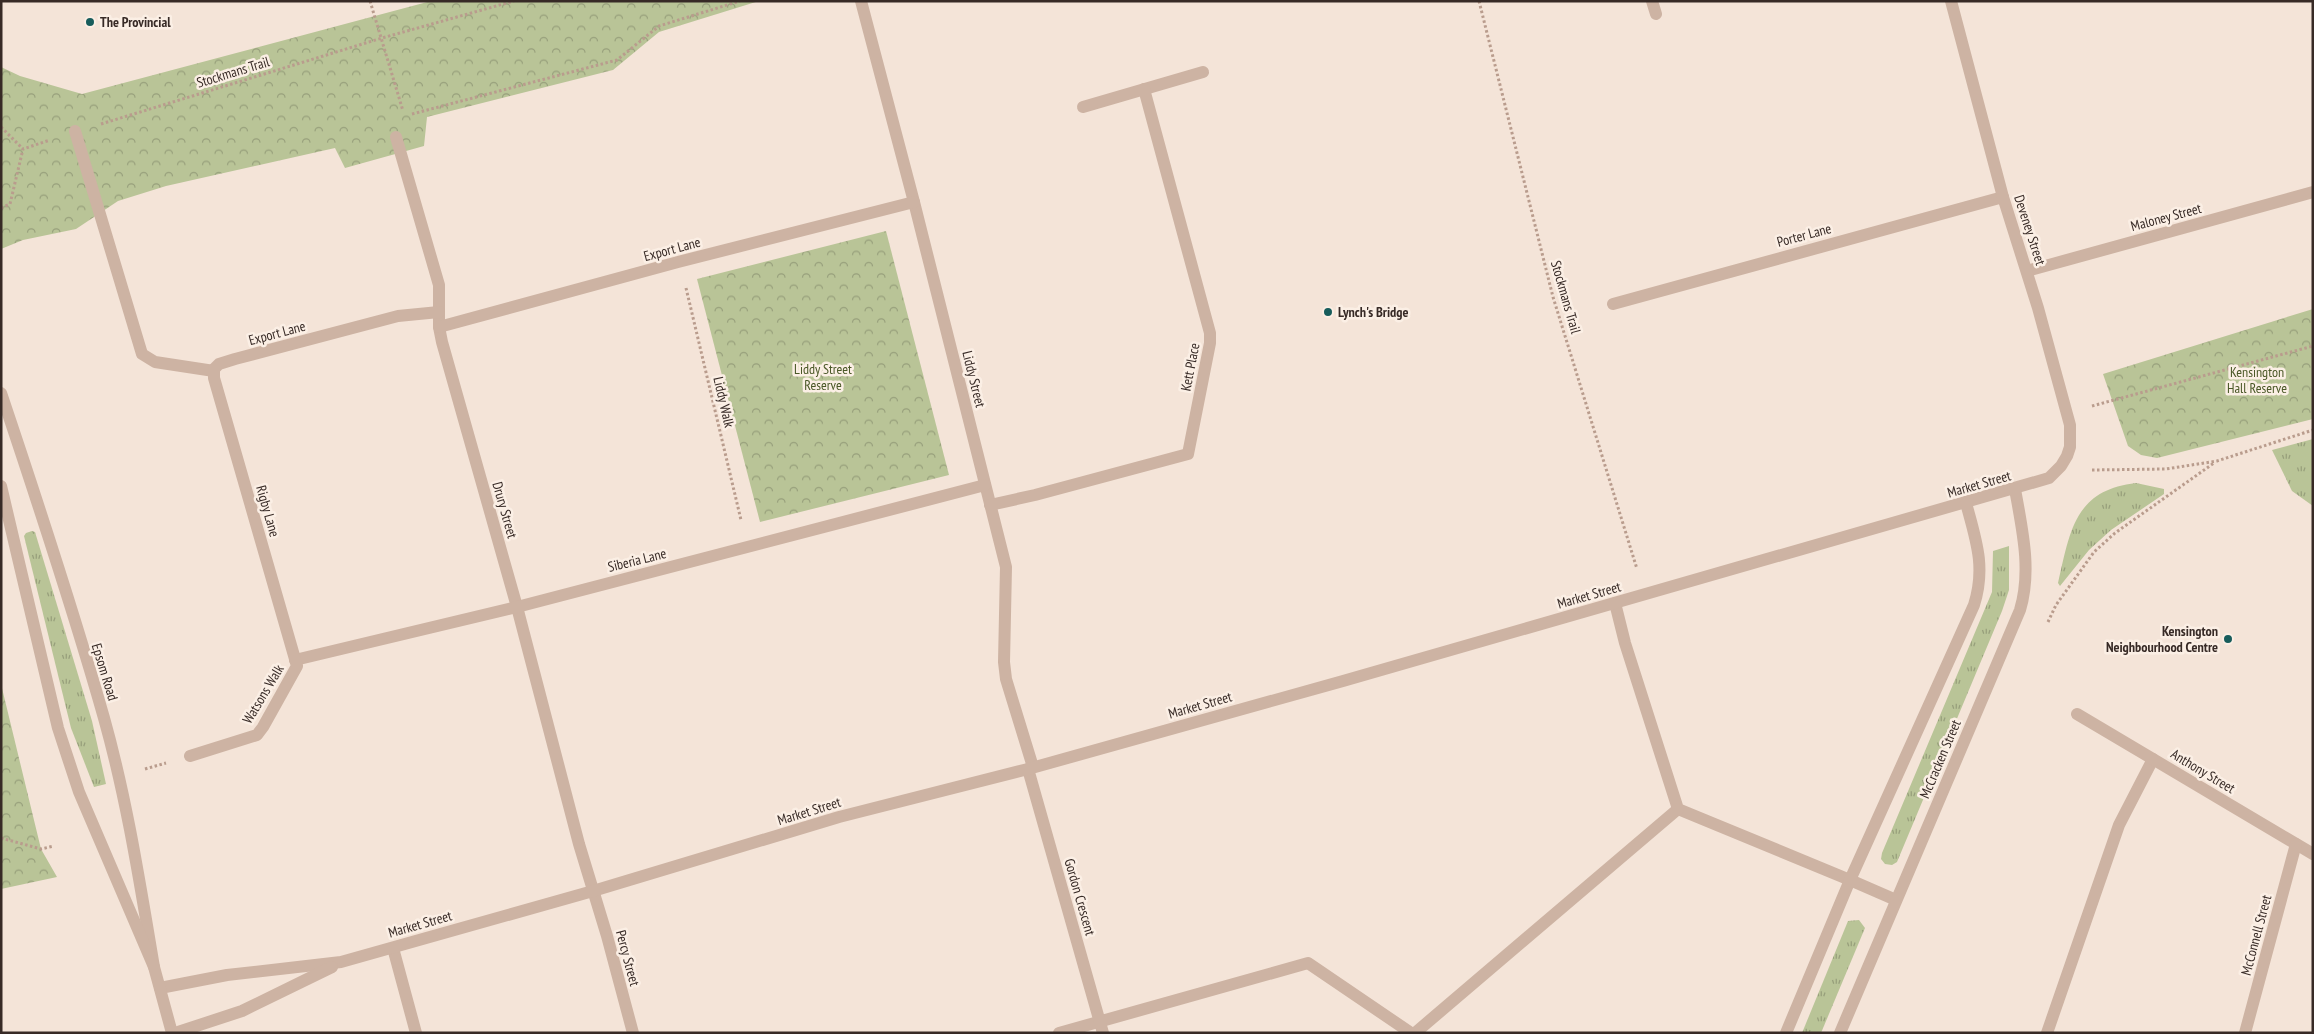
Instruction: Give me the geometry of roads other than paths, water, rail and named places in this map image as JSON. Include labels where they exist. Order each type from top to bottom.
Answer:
[{"type":"street","name":"Liddy Street","points":[[861,1],[914,202],[1007,579],[1004,662],[1006,679],[1031,768]]},
{"type":"street","name":"Deveney Street","points":[[1951,1],[2003,197],[2027,271],[2067,412],[2070,425],[2070,447],[2061,466]]},
{"type":"street","points":[[1083,107],[1203,72]]},
{"type":"street","name":"Kett Place","points":[[990,505],[1035,495],[1188,454],[1210,343],[1210,333],[1144,89]]},
{"type":"street","points":[[75,132],[142,354],[155,362],[214,371]]},
{"type":"street","name":"Drury Street","points":[[396,137],[437,278],[439,327],[517,607],[592,891]]},
{"type":"street","name":"Maloney Street","points":[[2027,271],[2313,192]]},
{"type":"street","name":"Porter Lane","points":[[1612,304],[2003,197]]},
{"type":"street","name":"Export Lane","points":[[439,327],[678,262],[914,202]]},
{"type":"street","name":"Export Lane","points":[[214,371],[216,366],[228,361],[398,316],[439,312]]},
{"type":"street","name":"Rigby Lane","points":[[214,371],[295,660]]},
{"type":"street","name":"Epsom Road","points":[[1,393],[29,476],[104,719],[140,881],[154,967],[174,1033]]},
{"type":"street","name":"Market Street","points":[[160,988],[227,975],[341,962],[393,948],[839,817],[1031,768],[2015,489],[2049,478],[2061,466]]},
{"type":"street","name":"Siberia Lane","points":[[295,660],[517,607],[985,485]]},
{"type":"street","name":"Epsom Road","points":[[1,486],[61,737],[82,799],[154,967]]},
{"type":"street","name":"McCracken Street","points":[[1840,1033],[2012,632],[2023,599],[2026,555],[2015,489]]},
{"type":"street","points":[[1786,1033],[1850,880],[1976,598],[1981,562],[1966,503]]},
{"type":"street","points":[[1615,603],[1625,643],[1678,810]]},
{"type":"street","name":"Watsons Walk","points":[[190,756],[257,735],[296,670],[295,660]]},
{"type":"street","name":"Anthony Street","points":[[2077,714],[2313,854]]},
{"type":"street","points":[[2047,1033],[2119,825],[2153,759]]},
{"type":"street","name":"Gordon Crescent","points":[[1031,768],[1101,1027]]},
{"type":"street","points":[[1678,810],[1896,900]]},
{"type":"street","points":[[1415,1033],[1678,810]]},
{"type":"street","name":"McConnell Street","points":[[2245,1033],[2296,844]]},
{"type":"street","name":"Percy Street","points":[[592,891],[607,936],[633,1033]]},
{"type":"street","points":[[393,948],[416,1033]]},
{"type":"street","name":"Market Street","points":[[174,1033],[242,1011],[341,962]]},
{"type":"street","points":[[1059,1033],[1101,1027],[1308,963],[1411,1033]]},
{"type":"place","name":"The Provincial","points":[[90,22]]},
{"type":"place","name":"Lynch's Bridge","points":[[1328,312]]},
{"type":"place","name":"Kensington Neighbourhood Centre","points":[[2228,639]]},
{"type":"park label","name":"Liddy Street Reserve","points":[[823,378]]},
{"type":"park label","name":"Kensington Hall Reserve","points":[[2257,380]]}]
